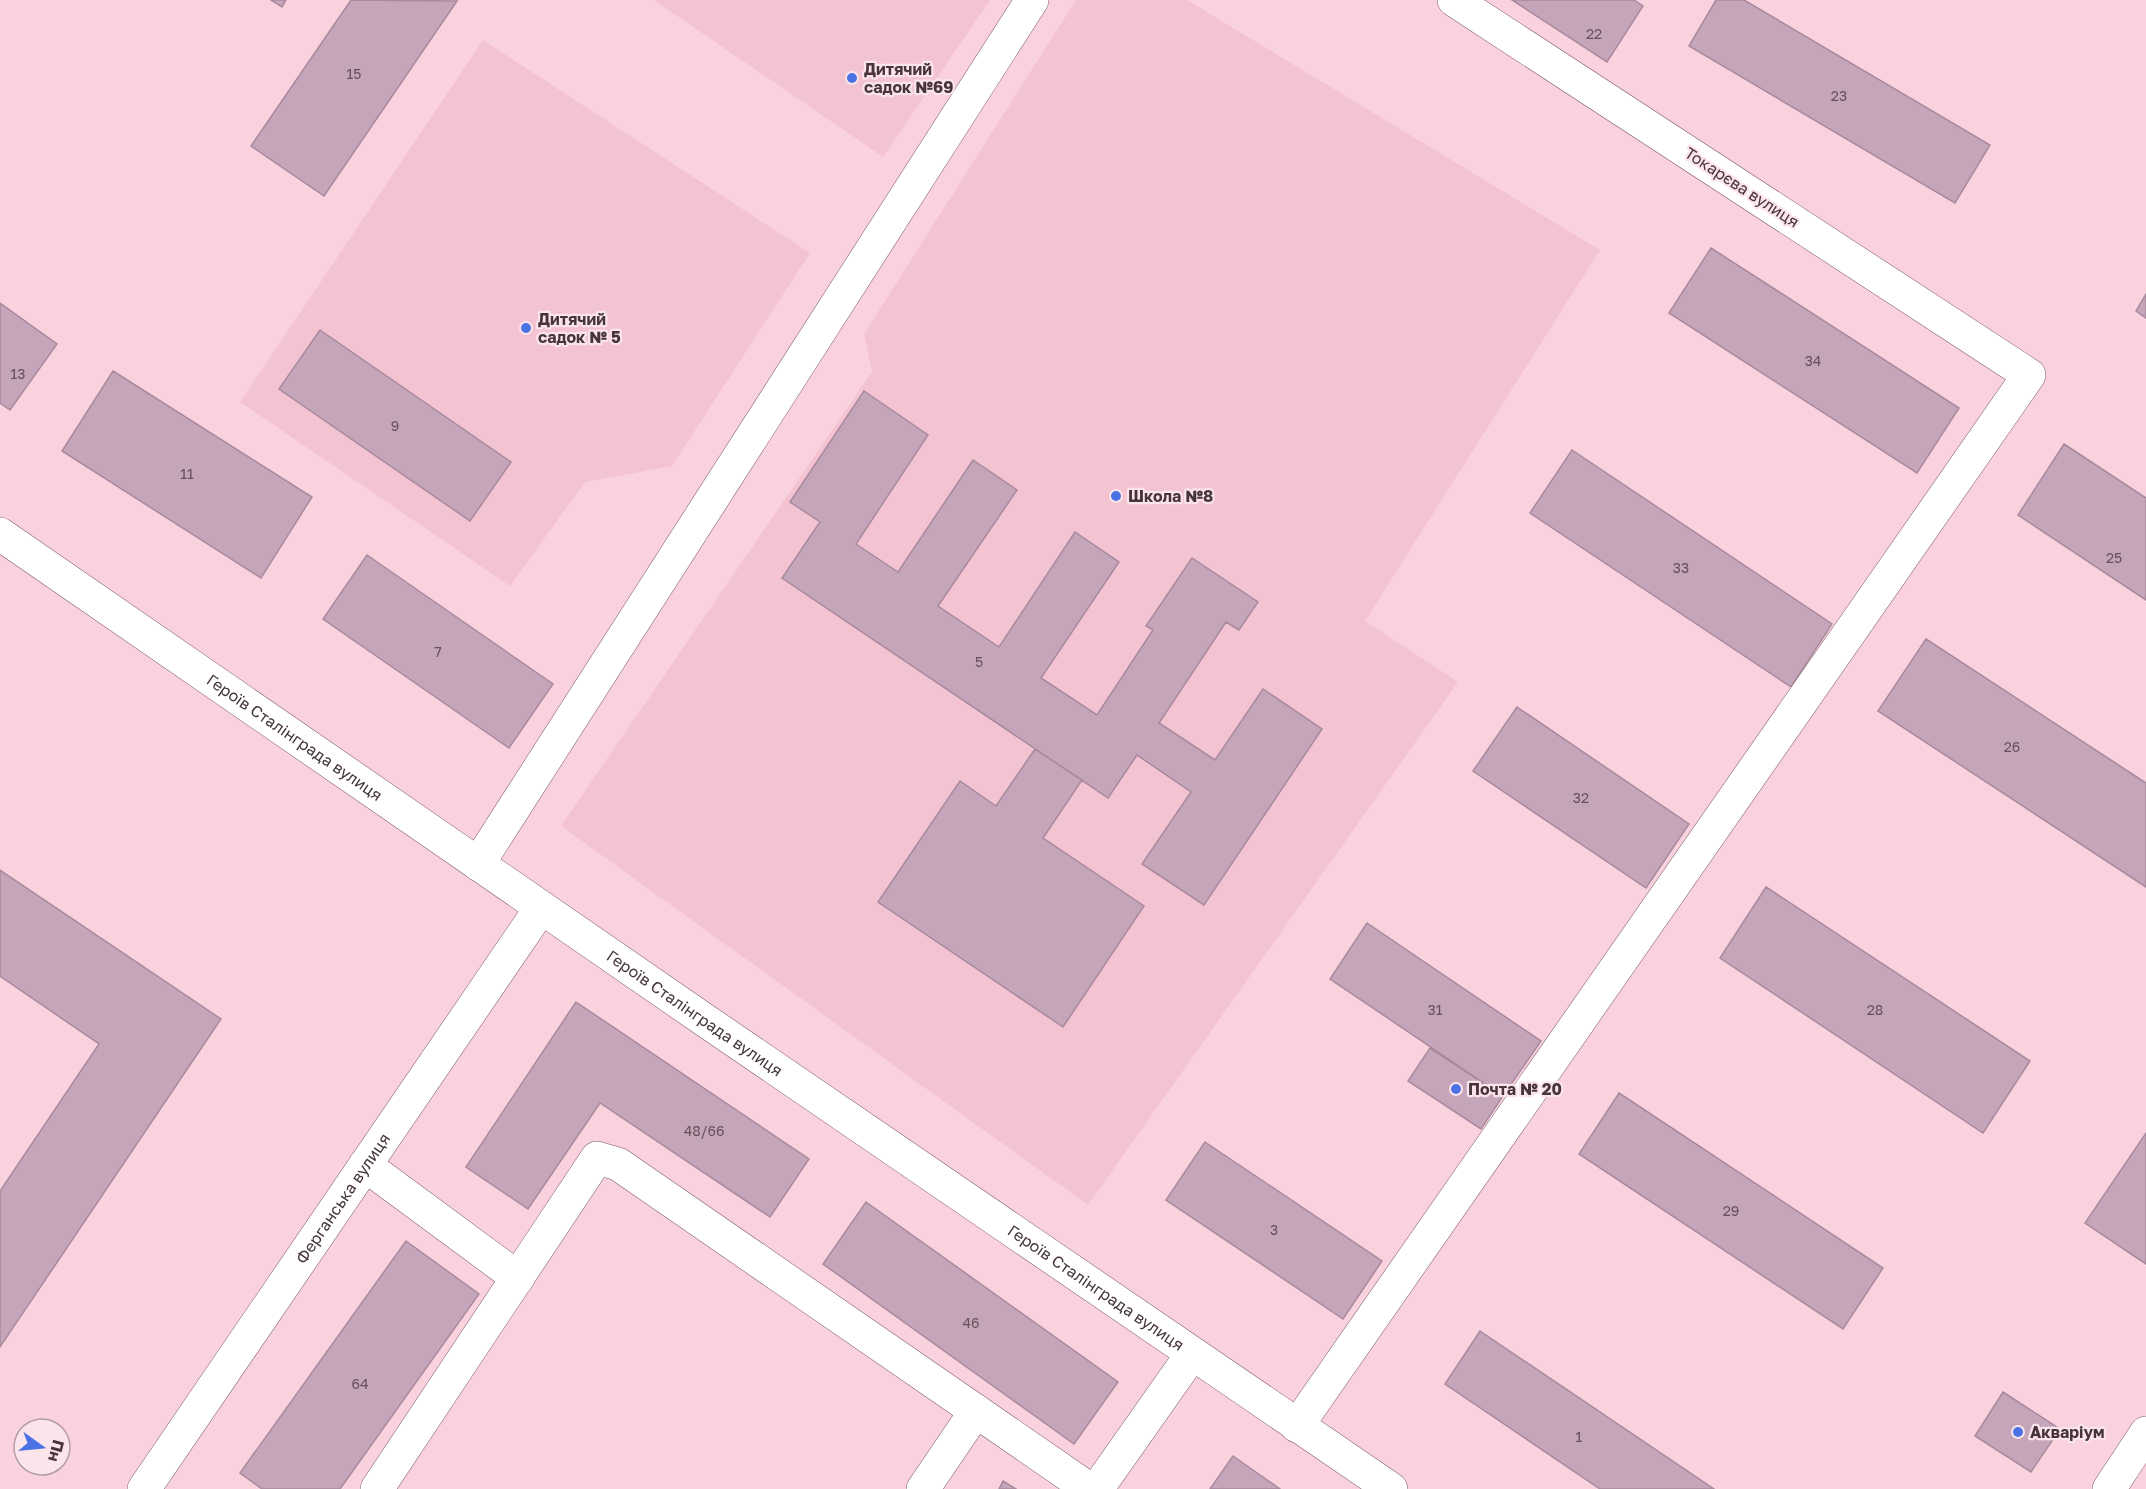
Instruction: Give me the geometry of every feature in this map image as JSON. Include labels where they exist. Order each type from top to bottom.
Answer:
[{"type":"main road","points":[[478,864],[1032,0]]},
{"type":"main road","name":"Токарєва вулиця","points":[[1297,1426],[2030,375],[1454,0]]},
{"type":"main road","name":"Героїв Сталінграда вулиця","points":[[0,534],[541,908],[1391,1489]]},
{"type":"main road","name":"Ферганська вулиця","points":[[144,1489],[541,908]]},
{"type":"main road","points":[[377,1489],[597,1158],[618,1164],[1089,1489]]},
{"type":"main road","points":[[365,1165],[518,1278]]},
{"type":"main road","points":[[1097,1489],[1192,1354]]},
{"type":"main road","points":[[923,1489],[976,1412]]},
{"type":"main road","points":[[2109,1489],[2146,1433]]},
{"type":"shaded area","name":"Дитячий садок №69","points":[[654,0],[990,0],[883,157]]},
{"type":"shaded area","name":"Школа №8","points":[[1076,0],[1187,0],[1600,250],[1365,621],[1458,682],[1088,1205],[561,826],[872,372],[864,334]]},
{"type":"shaded area","name":"Дитячий садок № 5","points":[[483,40],[810,253],[672,466],[585,482],[510,586],[240,402]]},
{"type":"building","points":[[271,0],[286,0],[282,7]]},
{"type":"building","points":[[351,0],[457,1],[324,196],[251,146]]},
{"type":"building","points":[[1512,0],[1634,0],[1643,6],[1607,62]]},
{"type":"building","points":[[1716,0],[1744,0],[1990,145],[1955,203],[1689,46]]},
{"type":"building","points":[[1711,248],[1959,408],[1917,473],[1669,313]]},
{"type":"building","points":[[2146,294],[2146,318],[2136,311]]},
{"type":"building","points":[[0,303],[57,344],[10,410],[0,403]]},
{"type":"building","points":[[320,330],[511,462],[470,521],[279,389]]},
{"type":"building","points":[[113,371],[312,497],[261,578],[62,451]]},
{"type":"building","points":[[864,391],[928,435],[856,544],[898,572],[973,460],[1017,490],[938,606],[999,647],[1075,532],[1119,562],[1041,678],[1097,715],[1153,630],[1146,626],[1192,558],[1258,602],[1239,630],[1226,622],[1159,723],[1215,760],[1263,689],[1322,729],[1204,905],[1142,864],[1191,792],[1137,755],[1108,798],[782,578],[820,522],[790,502]]},
{"type":"building","points":[[2064,444],[2146,498],[2146,600],[2018,515]]},
{"type":"building","points":[[1572,450],[1832,624],[1791,687],[1530,513]]},
{"type":"building","points":[[367,555],[553,684],[509,748],[323,619]]},
{"type":"building","points":[[1926,639],[2146,783],[2146,887],[1878,711]]},
{"type":"building","points":[[1517,707],[1689,824],[1646,888],[1473,771]]},
{"type":"building","points":[[1035,749],[1082,780],[1043,838],[1144,906],[1063,1027],[878,902],[960,781],[996,806]]},
{"type":"building","points":[[0,870],[221,1019],[0,1347],[0,1191],[99,1044],[0,976]]},
{"type":"building","points":[[1766,887],[2030,1061],[1983,1133],[1720,958]]},
{"type":"building","points":[[1367,923],[1541,1041],[1503,1096],[1330,979]]},
{"type":"building","points":[[576,1002],[809,1159],[770,1217],[600,1103],[528,1209],[466,1167]]},
{"type":"building","name":"Почта № 20","points":[[1430,1048],[1503,1096],[1481,1129],[1408,1081]]},
{"type":"building","points":[[1619,1093],[1883,1268],[1843,1329],[1579,1154]]},
{"type":"building","points":[[2146,1133],[2146,1264],[2085,1223]]},
{"type":"building","points":[[1205,1142],[1382,1261],[1343,1319],[1166,1200]]},
{"type":"building","points":[[866,1202],[1118,1382],[1074,1444],[823,1264]]},
{"type":"building","points":[[406,1241],[479,1294],[340,1489],[262,1489],[240,1473]]},
{"type":"building","points":[[1480,1331],[1714,1489],[1600,1489],[1445,1384]]},
{"type":"building","name":"Акваріум","points":[[2003,1392],[2060,1429],[2031,1472],[1975,1436]]},
{"type":"building","points":[[1233,1456],[1280,1489],[1210,1489]]},
{"type":"building","points":[[1003,1481],[1016,1489],[999,1489]]},
{"type":"place","name":"Дитячий садок №69","points":[[852,78]]},
{"type":"place","name":"Дитячий садок № 5","points":[[526,328]]},
{"type":"place","name":"Школа №8","points":[[1116,496]]},
{"type":"place","name":"Почта № 20","points":[[1456,1089]]},
{"type":"place","name":"Акваріум","points":[[2018,1432]]}]
